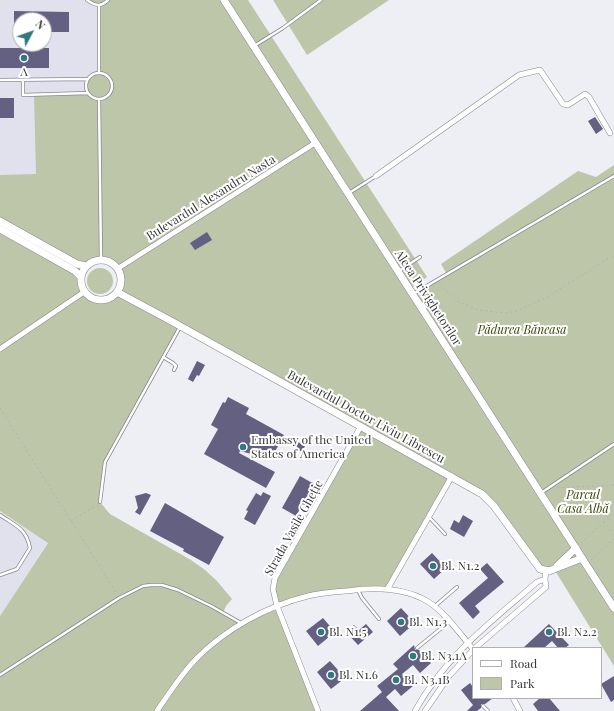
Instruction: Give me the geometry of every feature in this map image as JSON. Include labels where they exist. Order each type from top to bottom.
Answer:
[{"type":"street","name":"Aleea Privighetorilor","points":[[224,0],[398,271],[544,491],[576,548],[614,608]]},
{"type":"street","points":[[376,176],[519,75],[540,70],[563,104],[568,105],[585,94],[610,133]]},
{"type":"street","name":"Bulevardul Alexandru Nasta","points":[[117,269],[315,143]]},
{"type":"street","points":[[0,221],[77,264],[86,266]]},
{"type":"street","points":[[0,229],[75,271],[81,276]]},
{"type":"street","points":[[102,260],[109,262],[117,269],[121,283],[117,292],[108,299],[101,301],[90,298],[84,292],[81,286],[81,276],[86,266],[92,262],[102,260]]},
{"type":"street","points":[[0,349],[84,292]]},
{"type":"street","name":"Bulevardul Doctor Liviu Librescu","points":[[117,292],[362,426],[482,494],[536,565],[540,569],[546,571]]},
{"type":"street","name":"Strada Vasile Gheție","points":[[318,711],[277,606],[273,589],[275,578],[362,426]]},
{"type":"street","points":[[388,588],[452,476]]},
{"type":"street","points":[[554,569],[576,548]]},
{"type":"street","points":[[476,647],[546,587],[546,571],[584,561]]},
{"type":"street","points":[[415,711],[432,684],[467,642],[537,582],[545,579]]},
{"type":"street","points":[[157,711],[182,675],[196,659],[227,633],[242,623],[277,606],[308,596],[358,589],[388,588],[416,596],[435,606],[472,647]]},
{"type":"street","points":[[426,711],[449,676],[472,651]]},
{"type":"street","points":[[514,699],[520,711]]},
{"type":"lane","points":[[87,0],[92,4],[99,5],[104,4],[108,0]]},
{"type":"lane","points":[[254,46],[283,28],[321,0]]},
{"type":"lane","points":[[99,5],[99,72]]},
{"type":"lane","points":[[99,72],[108,77],[112,83],[112,87],[108,96],[99,99],[92,97],[88,93],[86,85],[92,74],[99,72]]},
{"type":"lane","points":[[0,80],[88,79]]},
{"type":"lane","points":[[23,80],[23,95],[88,93]]},
{"type":"lane","points":[[99,99],[102,260]]},
{"type":"lane","points":[[348,194],[376,176]]},
{"type":"lane","points":[[413,294],[614,176]]},
{"type":"lane","points":[[398,271],[420,257]]},
{"type":"lane","points":[[100,502],[105,462],[180,326]]},
{"type":"lane","points":[[163,357],[176,366],[174,370]]},
{"type":"lane","points":[[544,491],[614,444]]},
{"type":"lane","points":[[0,516],[21,529],[28,538],[30,548],[17,569],[0,575]]},
{"type":"lane","points":[[429,516],[445,534]]},
{"type":"lane","points":[[0,675],[120,598],[143,586],[162,585],[178,590],[242,623]]},
{"type":"lane","points":[[435,606],[457,587]]},
{"type":"lane","points":[[358,589],[362,598],[379,619]]},
{"type":"lane","points":[[417,648],[449,622]]},
{"type":"lane","points":[[483,706],[488,711]]},
{"type":"path","points":[[435,281],[456,301],[478,310],[505,313],[517,311],[547,298],[614,255]]},
{"type":"path","points":[[0,408],[120,598]]},
{"type":"path","points":[[544,491],[614,485]]},
{"type":"path","points":[[71,521],[100,502]]},
{"type":"path","points":[[576,548],[614,512]]},
{"type":"path","points":[[603,522],[614,534]]},
{"type":"path","points":[[584,561],[614,538]]},
{"type":"shaded area","points":[[0,0],[108,0],[101,260],[89,264],[82,272],[80,281],[84,292],[0,349]]},
{"type":"shaded area","points":[[0,511],[48,542],[0,616]]},
{"type":"green space","points":[[87,0],[248,0],[427,277],[410,289],[413,294],[446,273],[441,264],[578,171],[596,177],[614,165],[614,666],[554,569],[543,570],[494,506],[452,476],[388,588],[332,592],[277,606],[318,711],[0,711],[0,616],[48,543],[0,511],[0,175],[36,174],[34,95],[88,92],[86,85],[88,79],[95,73],[99,72],[99,5]],"holes":[[[97,261],[106,262],[113,265],[121,277],[119,291],[114,296],[106,300],[97,301],[90,298],[85,293],[82,286],[81,279],[83,272],[88,266]],[[180,326],[361,427],[275,578],[274,597],[277,606],[242,623],[223,613],[226,606],[232,599],[217,581],[205,570],[191,560],[110,514],[100,502],[105,462]]]},
{"type":"green space","points":[[273,0],[389,0],[307,55]]},
{"type":"green space","points":[[100,268],[109,272],[113,281],[109,290],[100,294],[91,290],[87,281],[91,272]]},
{"type":"building","points":[[14,11],[69,12],[69,32],[52,32],[52,12]]},
{"type":"building","name":"A","points":[[0,48],[12,48],[12,52],[49,52],[49,68],[0,68]]},
{"type":"building","points":[[0,98],[14,98],[14,118],[0,118]]},
{"type":"building","points":[[595,117],[603,129],[596,134],[588,121]]},
{"type":"building","points":[[207,232],[212,240],[195,250],[190,243]]},
{"type":"building","points":[[197,361],[205,365],[199,376],[197,375],[193,382],[188,379]]},
{"type":"building","name":"Embassy of the United States of America","points":[[228,397],[249,408],[246,414],[284,435],[271,459],[240,451],[239,453],[275,472],[266,488],[204,454],[218,429],[211,425],[223,402],[225,403]]},
{"type":"building","points":[[293,439],[305,446],[302,452],[290,445]]},
{"type":"building","points":[[300,476],[314,484],[296,516],[282,508]]},
{"type":"building","points":[[263,492],[271,496],[255,525],[244,519],[248,511],[246,510],[256,493],[261,496]]},
{"type":"building","points":[[146,493],[151,495],[140,515],[135,512],[138,508],[135,496]]},
{"type":"building","points":[[165,503],[224,537],[209,565],[183,551],[184,549],[150,531]]},
{"type":"building","points":[[463,515],[473,521],[464,537],[450,529],[454,520],[459,523]]},
{"type":"building","name":"Bl. N1.2","points":[[432,553],[446,568],[434,579],[420,564]]},
{"type":"building","points":[[487,563],[504,582],[475,606],[480,612],[473,619],[459,603],[488,578],[480,569]]},
{"type":"building","name":"Bl. N1.3","points":[[401,608],[415,623],[400,636],[387,621]]},
{"type":"building","name":"Bl. N1.5","points":[[323,618],[335,632],[318,646],[306,631]]},
{"type":"building","points":[[366,624],[373,632],[358,645],[346,632],[354,625],[359,630]]},
{"type":"building","name":"Bl. N2.2","points":[[549,624],[569,645],[566,647],[557,647],[552,641],[545,647],[524,647]]},
{"type":"building","points":[[414,645],[415,650],[419,650],[431,663],[420,673],[413,665],[402,674],[413,686],[401,696],[395,689],[386,697],[399,711],[360,711],[382,692],[377,686],[398,669],[393,664]]},
{"type":"building","name":"Bl. N1.6","points":[[330,661],[345,678],[331,689],[317,672]]},
{"type":"building","points":[[614,676],[614,700],[611,702],[602,686],[602,683]]},
{"type":"building","points":[[470,683],[472,686],[472,699],[492,699],[485,704],[481,704],[481,708],[477,711],[467,711],[473,705],[461,690]]},
{"type":"building","points":[[539,699],[550,699],[560,711],[538,711],[533,704]]},
{"type":"place","name":"A","points":[[24,58]]},
{"type":"place","name":"Embassy of the United States of America","points":[[243,447]]},
{"type":"place","name":"Bl. N1.2","points":[[433,566]]},
{"type":"place","name":"Bl. N1.3","points":[[401,622]]},
{"type":"place","name":"Bl. N1.5","points":[[321,632]]},
{"type":"place","name":"Bl. N2.2","points":[[549,632]]},
{"type":"place","name":"Bl. N3.1A","points":[[413,656]]},
{"type":"place","name":"Bl. N1.6","points":[[331,675]]},
{"type":"place","name":"Bl. N3.1B","points":[[396,680]]},
{"type":"park label","name":"Pădurea Băneasa","points":[[522,330]]},
{"type":"park label","name":"Parcul Casa Albă","points":[[583,502]]}]
